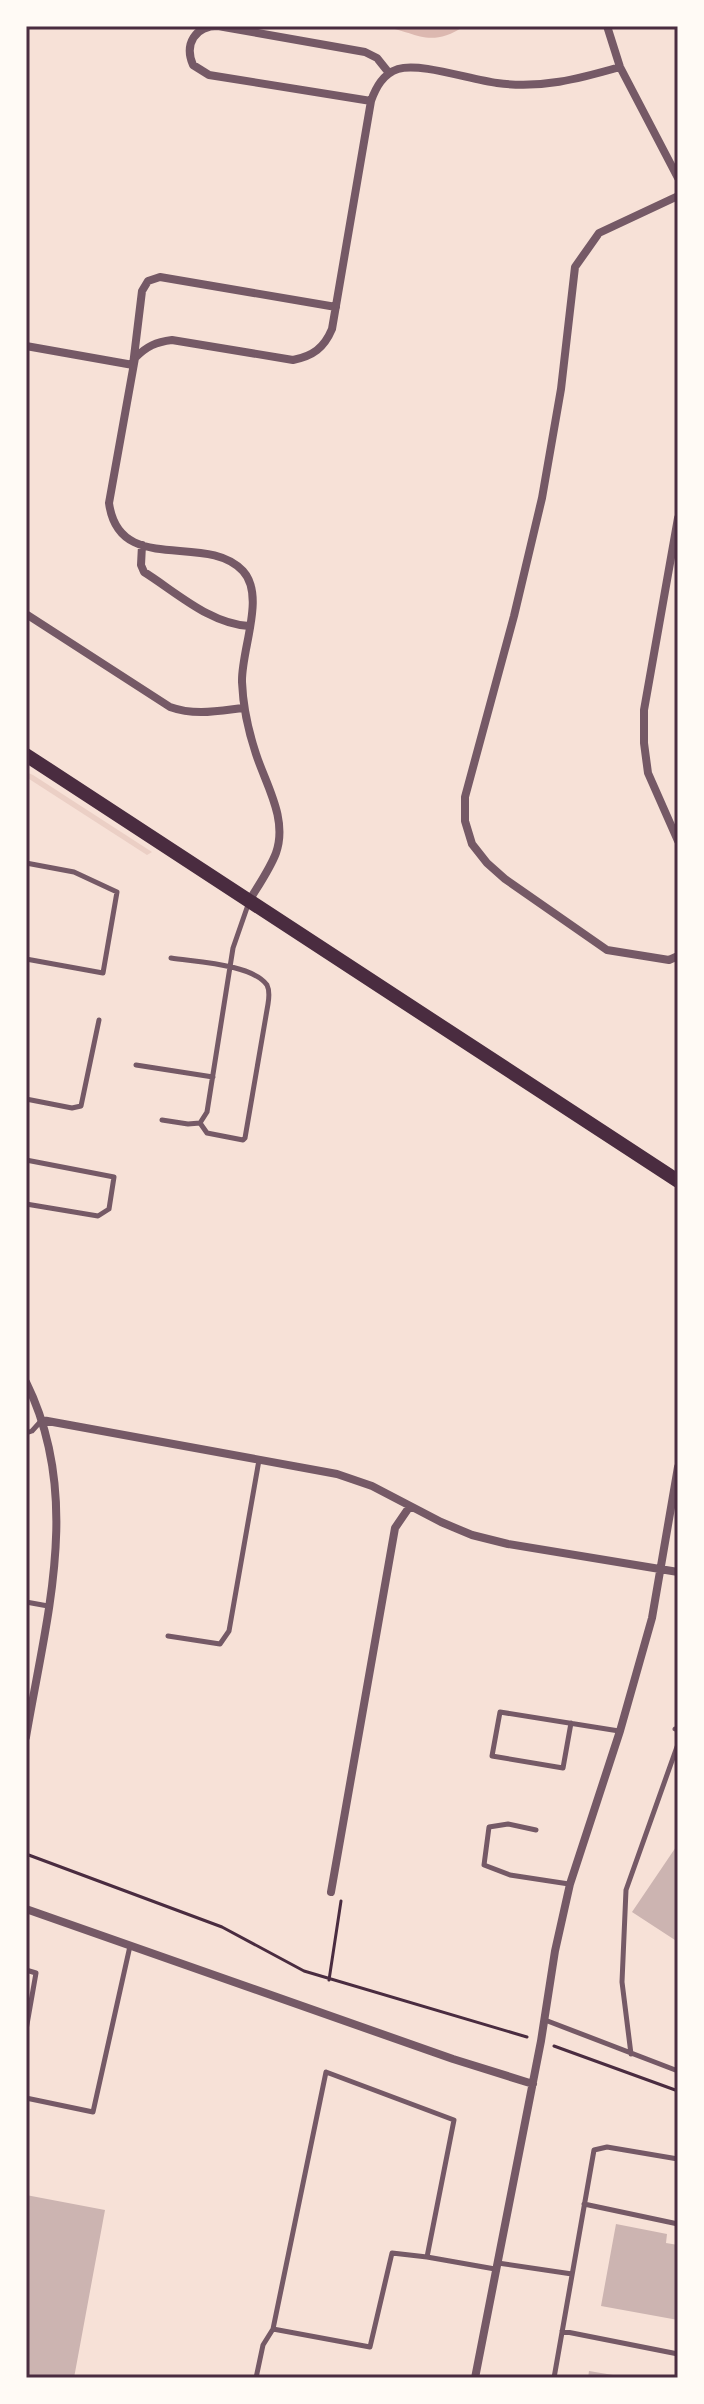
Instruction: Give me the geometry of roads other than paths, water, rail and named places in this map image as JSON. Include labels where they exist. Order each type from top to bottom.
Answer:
[{"type":"main road","points":[[26,755],[678,1181]]},
{"type":"street","points":[[371,101],[209,75],[193,65],[189,46],[193,36],[202,29],[218,26],[365,52],[377,58],[389,73]]},
{"type":"street","points":[[607,26],[620,67],[678,178]]},
{"type":"street","points":[[133,365],[145,348],[172,340],[293,360],[319,350],[332,329],[371,101],[376,87],[389,73],[411,66],[499,84],[555,85],[620,67]]},
{"type":"street","points":[[678,196],[599,233],[575,267],[561,389],[542,498],[465,797],[465,821],[472,844],[505,879],[607,950],[669,960],[678,956]]},
{"type":"street","points":[[249,901],[277,852],[278,823],[273,798],[256,756],[243,708],[242,670],[254,597],[251,583],[245,572],[221,558],[142,545],[125,538],[116,528],[109,503],[133,365],[142,291],[148,281],[160,277],[336,307]]},
{"type":"street","points":[[26,346],[133,365]]},
{"type":"street","points":[[678,518],[644,710],[644,743],[648,773],[678,841]]},
{"type":"street","points":[[142,545],[141,565],[144,572],[219,620],[249,626]]},
{"type":"street","points":[[26,614],[170,707],[203,713],[243,708]]},
{"type":"street","points":[[26,1382],[42,1420],[58,1499],[58,1539],[26,1737]]},
{"type":"street","points":[[42,1420],[337,1474],[372,1486],[461,1531],[508,1544],[678,1572]]},
{"type":"street","points":[[475,2378],[545,2020],[555,1951],[570,1884],[620,1731],[652,1618],[678,1467]]},
{"type":"street","points":[[331,1892],[395,1528],[410,1506]]},
{"type":"street","points":[[26,1909],[453,2059],[533,2084]]},
{"type":"lane","points":[[26,863],[74,872],[117,892],[103,973],[26,959]]},
{"type":"lane","points":[[200,1123],[207,1112],[233,948],[249,901]]},
{"type":"lane","points":[[171,958],[241,969],[266,983],[269,994],[245,1138],[207,1133],[200,1123]]},
{"type":"lane","points":[[26,1099],[72,1108],[81,1106],[99,1020]]},
{"type":"lane","points":[[136,1065],[213,1077]]},
{"type":"lane","points":[[162,1120],[200,1123]]},
{"type":"lane","points":[[26,1160],[114,1177],[109,1209],[98,1216],[26,1204]]},
{"type":"lane","points":[[26,1433],[42,1420]]},
{"type":"lane","points":[[168,1636],[220,1644],[229,1631],[260,1459]]},
{"type":"lane","points":[[26,1602],[48,1606]]},
{"type":"lane","points":[[571,1723],[563,1768],[492,1756],[500,1712],[571,1723],[620,1731]]},
{"type":"lane","points":[[631,2054],[622,1982],[626,1890],[678,1744]]},
{"type":"lane","points":[[536,1830],[508,1824],[489,1827],[484,1865],[510,1875],[570,1884]]},
{"type":"lane","points":[[26,2098],[93,2112],[130,1946]]},
{"type":"lane","points":[[26,1970],[36,1973],[26,2030]]},
{"type":"lane","points":[[545,2020],[678,2071]]},
{"type":"lane","points":[[256,2378],[263,2345],[273,2329],[326,2072],[454,2120],[427,2257]]},
{"type":"lane","points":[[554,2378],[594,2150],[607,2147],[678,2159]]},
{"type":"lane","points":[[584,2204],[678,2224]]},
{"type":"lane","points":[[273,2329],[370,2347],[392,2253],[572,2274]]},
{"type":"lane","points":[[562,2331],[678,2354]]}]
